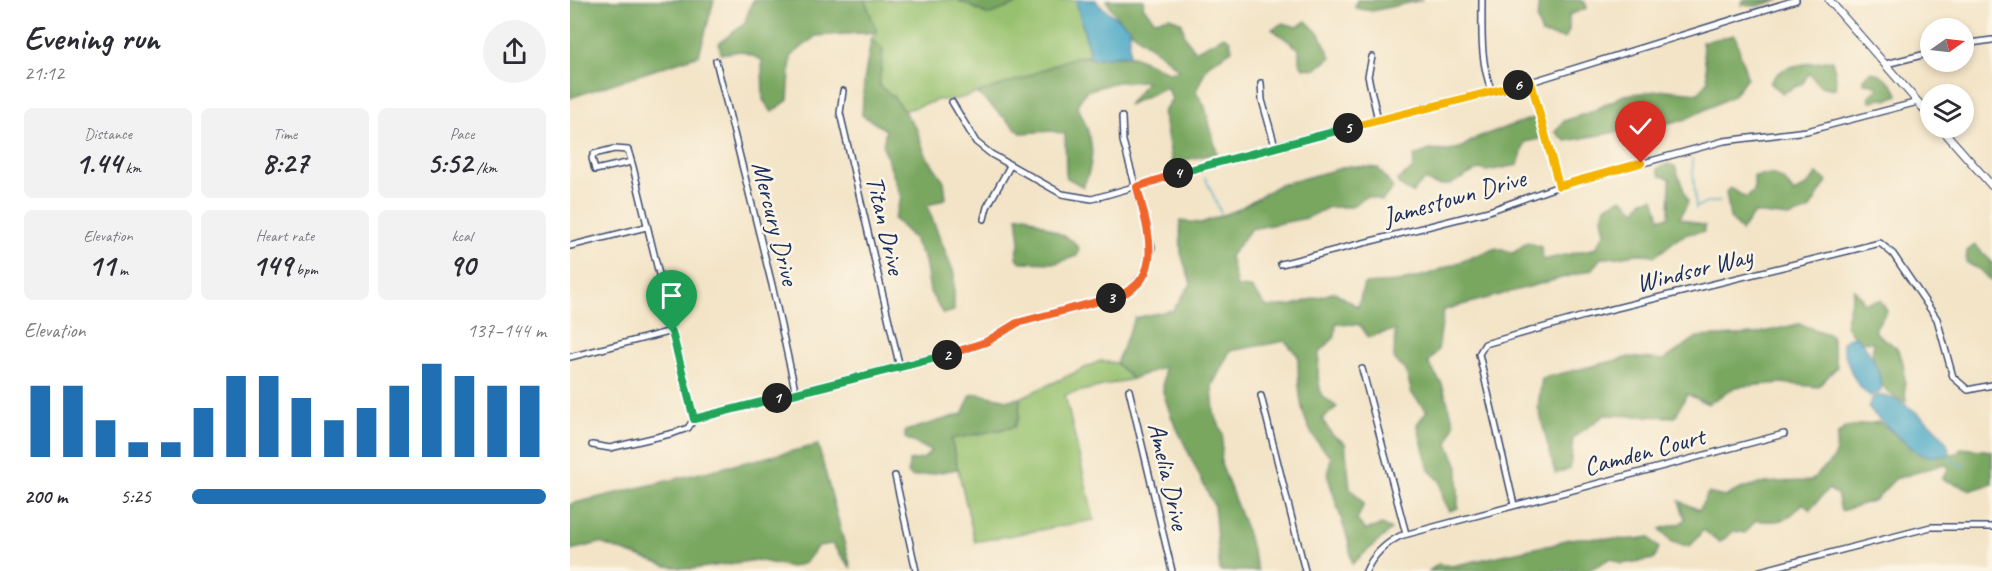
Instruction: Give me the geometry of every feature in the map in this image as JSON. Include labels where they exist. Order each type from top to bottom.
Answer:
[{"type":"street","points":[[1482,0],[1481,46],[1485,73],[1492,92]]},
{"type":"street","points":[[952,102],[976,142],[1010,166],[1062,194],[1092,199],[1275,147],[1531,82],[1796,0]]},
{"type":"street","points":[[1829,0],[1920,104]]},
{"type":"street","points":[[1974,43],[1992,40]]},
{"type":"street","points":[[1886,64],[1920,56]]},
{"type":"street","points":[[1372,57],[1368,76],[1378,120]]},
{"type":"street","name":"Mercury Drive","points":[[716,61],[772,285],[796,394]]},
{"type":"street","points":[[1261,82],[1262,100],[1275,147]]},
{"type":"street","points":[[1531,82],[1559,186]]},
{"type":"street","name":"Titan Drive","points":[[843,91],[840,113],[900,368]]},
{"type":"street","name":"Jamestown Drive","points":[[1281,264],[1489,211],[1559,186],[1724,141],[1807,131],[1918,102]]},
{"type":"street","points":[[592,445],[610,448],[674,433],[688,428],[694,419],[900,368],[977,346],[1017,323],[1115,297],[1133,287],[1146,271],[1152,247],[1123,141],[1122,117]]},
{"type":"street","points":[[1950,138],[1992,186]]},
{"type":"street","points":[[631,162],[595,170],[592,158],[594,154],[624,148],[628,150],[631,162],[646,227],[694,419]]},
{"type":"street","points":[[984,219],[987,207],[1010,166]]},
{"type":"street","points":[[570,246],[646,227]]},
{"type":"street","name":"Windsor Way","points":[[1514,505],[1479,354],[1485,344],[1584,316],[1880,243],[1893,254],[1937,319],[1953,376],[1968,390],[1992,385]]},
{"type":"street","points":[[570,357],[672,332]]},
{"type":"street","points":[[1362,369],[1406,534]]},
{"type":"street","name":"Amelia Drive","points":[[1129,390],[1172,571]]},
{"type":"street","points":[[1261,396],[1305,571]]},
{"type":"street","name":"Camden Court","points":[[1366,571],[1382,548],[1406,534],[1784,434]]},
{"type":"street","points":[[895,476],[916,571]]},
{"type":"street","points":[[1760,571],[1931,527],[1992,527]]},
{"type":"green space","points":[[570,0],[714,0],[699,55],[570,98]]},
{"type":"green space","points":[[753,0],[865,0],[877,32],[816,36],[791,56],[788,100],[772,112],[763,100],[762,60],[741,51],[721,54],[719,43],[744,24]]},
{"type":"green space","points":[[865,0],[959,0],[961,3],[1076,0],[1090,56],[1074,57],[1021,79],[958,99],[938,100],[903,111],[893,96],[879,86],[883,49],[871,40],[876,31]]},
{"type":"green space","points":[[959,0],[1028,0],[988,15]]},
{"type":"green space","points":[[1106,0],[1144,0],[1143,6],[1154,20],[1170,17],[1182,23],[1185,37],[1195,51],[1224,36],[1230,40],[1232,50],[1208,65],[1196,91],[1205,107],[1217,153],[1172,163],[1163,112],[1172,99],[1166,87],[1128,105],[1147,81],[1117,82],[1086,91],[1077,105],[1089,136],[1092,155],[1088,176],[1083,187],[1066,177],[1065,134],[1052,131],[1021,133],[977,93],[1021,79],[1074,57],[1133,56],[1168,72],[1179,70],[1121,22]]},
{"type":"green space","points":[[1357,0],[1422,0],[1372,11],[1355,8]]},
{"type":"green space","points":[[1539,0],[1579,0],[1585,2],[1587,8],[1569,15],[1569,30],[1565,39],[1542,34],[1537,21]]},
{"type":"green space","points":[[1743,0],[1780,0],[1757,6],[1742,5]]},
{"type":"green space","points":[[1306,21],[1320,35],[1331,57],[1316,69],[1303,68],[1299,61],[1299,49],[1272,29],[1283,23],[1297,27]]},
{"type":"green space","points":[[1735,35],[1747,77],[1733,96],[1684,120],[1566,141],[1555,132],[1564,121],[1591,112],[1624,95],[1666,90],[1699,93],[1708,80],[1702,42]]},
{"type":"green space","points":[[871,40],[883,49],[879,86],[893,96],[917,130],[925,154],[944,181],[946,198],[927,206],[954,273],[954,311],[943,314],[930,292],[925,261],[913,238],[894,219],[901,197],[883,146],[886,130],[862,115],[864,81]]},
{"type":"green space","points":[[1832,60],[1836,77],[1835,89],[1820,86],[1809,73],[1803,83],[1783,93],[1770,83],[1775,76],[1789,67]]},
{"type":"green space","points":[[1870,72],[1887,79],[1898,95],[1887,100],[1881,98],[1870,102],[1869,96],[1879,88],[1873,84],[1864,83],[1864,78]]},
{"type":"green space","points":[[1536,117],[1540,139],[1525,142],[1518,165],[1487,171],[1479,169],[1446,185],[1432,184],[1424,180],[1412,193],[1399,185],[1397,180],[1413,169],[1414,156],[1430,150],[1449,151],[1462,147],[1478,137]]},
{"type":"green space","points":[[1668,164],[1675,166],[1688,202],[1680,218],[1705,226],[1704,232],[1683,236],[1655,256],[1642,254],[1601,258],[1591,270],[1444,310],[1438,350],[1428,363],[1442,384],[1454,423],[1448,444],[1458,466],[1458,508],[1449,511],[1443,499],[1440,481],[1429,470],[1417,424],[1427,411],[1412,394],[1406,371],[1394,359],[1395,330],[1368,337],[1360,325],[1336,323],[1335,337],[1319,353],[1318,376],[1321,395],[1337,407],[1322,419],[1332,435],[1345,443],[1350,488],[1364,504],[1357,520],[1365,530],[1382,525],[1391,530],[1352,564],[1349,543],[1328,477],[1331,456],[1313,435],[1303,411],[1300,398],[1298,356],[1285,341],[1230,351],[1212,386],[1214,413],[1223,434],[1221,464],[1246,529],[1258,571],[1220,571],[1214,506],[1171,416],[1163,392],[1164,367],[1132,379],[1116,363],[1135,318],[1173,310],[1191,284],[1181,253],[1180,221],[1201,223],[1237,210],[1279,185],[1349,166],[1378,168],[1393,188],[1382,201],[1367,196],[1351,207],[1329,207],[1307,218],[1251,229],[1230,256],[1237,287],[1251,288],[1267,307],[1293,305],[1335,292],[1358,307],[1364,284],[1398,282],[1426,275],[1496,248],[1513,253],[1527,242],[1541,247],[1543,260],[1596,248],[1605,232],[1602,218],[1605,207],[1622,198],[1636,210],[1643,200],[1654,198],[1660,218],[1669,217],[1670,178],[1660,176],[1657,169]]},
{"type":"green space","points":[[1772,174],[1784,180],[1794,193],[1806,186],[1817,174],[1827,181],[1809,210],[1789,217],[1754,213],[1741,231],[1730,218],[1726,192],[1731,188],[1746,198],[1754,191],[1754,176]]},
{"type":"green space","points":[[1025,215],[1073,241],[1079,249],[1077,256],[1056,263],[1021,262],[1016,257],[1020,241],[1017,216]]},
{"type":"green space","points":[[1975,245],[1992,262],[1992,282],[1980,270],[1966,262],[1967,251]]},
{"type":"green space","points":[[1854,289],[1865,303],[1880,300],[1887,311],[1874,330],[1895,346],[1900,354],[1904,368],[1906,402],[1883,387],[1873,361],[1873,342],[1858,341],[1845,325]]},
{"type":"green space","points":[[1799,324],[1831,335],[1837,367],[1818,387],[1781,383],[1735,387],[1708,404],[1687,394],[1675,417],[1605,415],[1573,438],[1570,469],[1555,473],[1538,407],[1542,378],[1630,357],[1664,360],[1697,337],[1755,334]]},
{"type":"green space","points":[[1100,361],[1116,363],[1132,379],[1065,395],[1094,520],[975,542],[951,439],[1014,427],[1019,417],[1020,398]]},
{"type":"green space","points":[[979,394],[1008,400],[1020,398],[1019,417],[1014,427],[951,439],[958,469],[913,477],[908,474],[909,461],[923,459],[931,451],[905,438],[905,431],[962,414],[971,395]]},
{"type":"green space","points":[[1879,422],[1907,444],[1923,452],[1944,455],[1958,453],[1961,448],[1992,451],[1992,484],[1972,490],[1942,479],[1949,468],[1944,464],[1895,479],[1875,500],[1841,511],[1837,494],[1828,489],[1810,510],[1803,503],[1788,517],[1778,521],[1756,520],[1745,533],[1734,531],[1720,542],[1703,530],[1690,547],[1672,542],[1660,529],[1681,523],[1685,519],[1679,501],[1699,510],[1708,493],[1725,497],[1745,487],[1777,482],[1811,481],[1835,457],[1838,434],[1846,427]]},
{"type":"green space","points":[[818,445],[851,568],[832,544],[818,546],[805,563],[791,567],[757,560],[692,569],[666,566],[600,543],[570,550],[570,504]]},
{"type":"green space","points":[[1649,537],[1659,548],[1654,559],[1621,564],[1611,558],[1587,571],[1429,571],[1438,564],[1452,566],[1570,539],[1629,540]]},
{"type":"water","points":[[1076,0],[1096,0],[1098,4],[1130,28],[1129,54],[1091,59]]},
{"type":"water","points":[[1849,337],[1857,337],[1866,348],[1880,377],[1881,391],[1870,396],[1855,379],[1842,343]]},
{"type":"water","points":[[1878,395],[1903,403],[1921,416],[1945,440],[1948,455],[1922,454],[1901,438],[1868,407],[1873,397]]},
{"type":"waterway","points":[[1692,159],[1696,209]]},
{"type":"waterway","points":[[1205,177],[1221,213]]},
{"type":"waterway","points":[[1696,207],[1710,202],[1720,202]]},
{"type":"waterway","points":[[1948,454],[1951,460],[1965,467]]},
{"type":"route","points":[[672,332],[694,419],[900,368],[977,346],[1017,323],[1123,295],[1133,287],[1146,271],[1152,247],[1137,187],[1180,172],[1531,82],[1559,186],[1641,163]]}]
